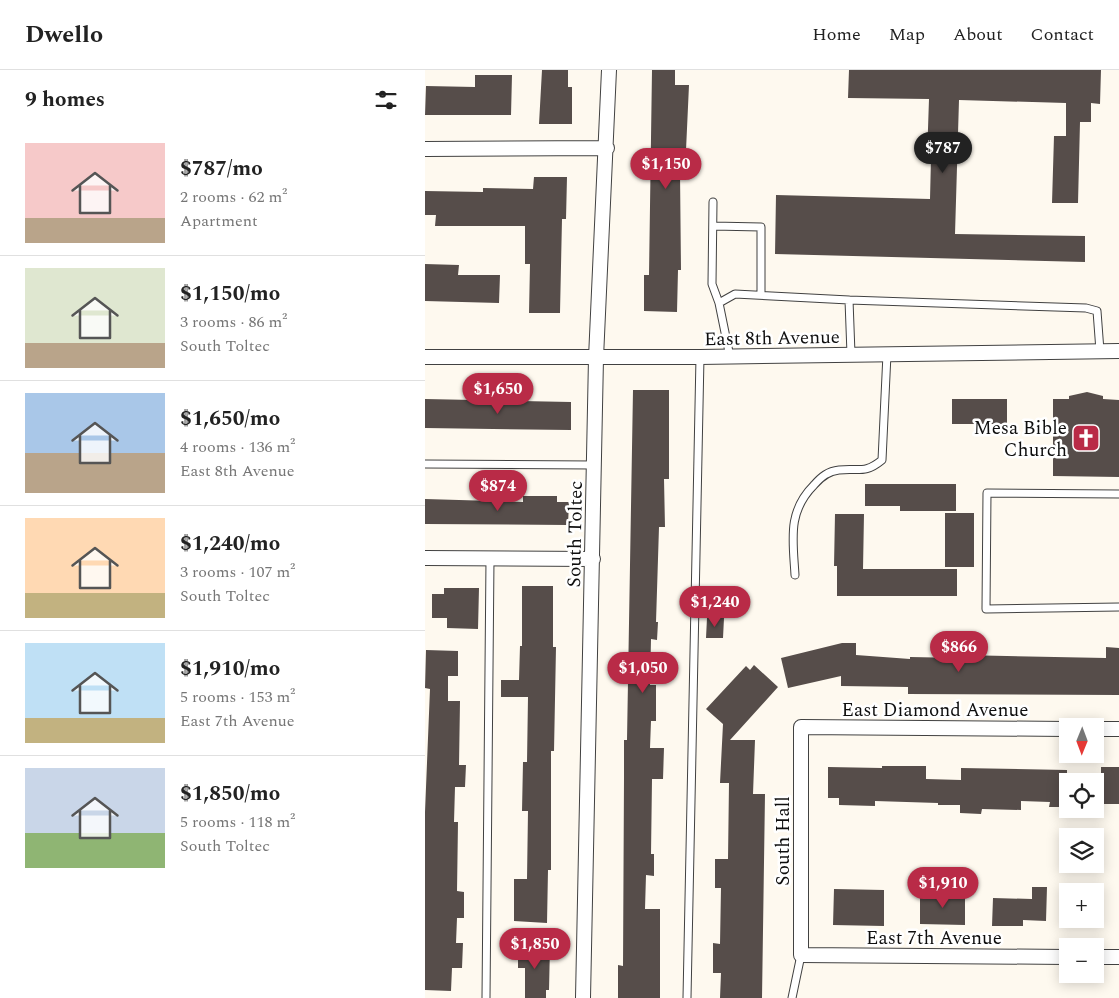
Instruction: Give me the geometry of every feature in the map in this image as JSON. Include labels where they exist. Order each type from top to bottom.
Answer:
[{"type":"street","name":"South Toltec","points":[[583,998],[594,465],[609,70]]},
{"type":"street","points":[[425,148],[607,148]]},
{"type":"street","name":"East 8th Avenue","points":[[425,357],[730,357],[1119,351]]},
{"type":"street","points":[[425,558],[593,559]]},
{"type":"street","name":"East Diamond Avenue","points":[[801,727],[1059,729]]},
{"type":"street","name":"South Hall","points":[[801,727],[801,954]]},
{"type":"street","points":[[1104,729],[1119,730]]},
{"type":"street","name":"East 7th Avenue","points":[[801,954],[1059,957]]},
{"type":"street","points":[[1104,957],[1119,957]]},
{"type":"lane","points":[[713,202],[712,284],[719,303],[730,357]]},
{"type":"lane","points":[[713,226],[761,227],[761,295]]},
{"type":"lane","points":[[719,303],[735,294],[1086,308],[1097,311],[1100,351]]},
{"type":"lane","points":[[849,300],[851,354]]},
{"type":"lane","points":[[795,575],[794,514],[806,493],[823,474],[839,470],[861,471],[873,468],[882,460],[885,448],[887,354]]},
{"type":"lane","points":[[687,998],[700,357]]},
{"type":"lane","points":[[425,464],[594,465]]},
{"type":"lane","points":[[1119,494],[987,493],[986,609],[1119,607]]},
{"type":"lane","points":[[486,998],[490,559]]},
{"type":"lane","points":[[792,998],[801,954]]},
{"type":"building","points":[[542,70],[568,70],[568,87],[572,87],[572,124],[539,124]]},
{"type":"building","points":[[652,70],[675,70],[675,85],[689,85],[685,172],[680,172],[681,270],[678,270],[677,312],[644,311],[644,275],[649,275]]},
{"type":"building","points":[[849,70],[1101,70],[1100,104],[1091,103],[1091,122],[1080,122],[1078,203],[1052,203],[1054,136],[1066,136],[1066,103],[959,100],[955,234],[1085,236],[1085,262],[775,254],[776,195],[930,199],[931,158],[927,158],[929,99],[848,98]]},
{"type":"building","points":[[475,75],[512,75],[511,115],[425,115],[426,86],[475,87]]},
{"type":"building","points":[[534,177],[567,177],[566,219],[562,219],[560,313],[529,313],[530,264],[525,264],[525,226],[435,226],[436,215],[425,215],[425,191],[483,192],[483,188],[533,189]]},
{"type":"building","points":[[425,264],[459,265],[458,275],[500,275],[499,303],[425,301]]},
{"type":"building","points":[[633,390],[669,390],[669,479],[664,479],[665,527],[659,527],[657,640],[651,639],[650,685],[656,685],[656,721],[651,721],[650,748],[664,748],[663,779],[652,779],[651,854],[654,854],[654,876],[646,875],[645,909],[660,909],[660,998],[618,998],[618,965],[623,966],[624,740],[627,740]]},
{"type":"building","name":"Mesa Bible Church","points":[[1087,392],[1103,396],[1103,399],[1119,400],[1119,477],[1053,476],[1053,399],[1069,399],[1069,396]]},
{"type":"building","points":[[425,399],[571,402],[571,430],[425,428]]},
{"type":"building","points":[[952,399],[1007,399],[1007,424],[952,424]]},
{"type":"building","points":[[865,484],[956,484],[956,511],[900,511],[900,506],[865,506]]},
{"type":"building","points":[[523,496],[557,496],[557,502],[569,502],[568,525],[425,524],[425,499],[523,502]]},
{"type":"building","points":[[945,513],[974,513],[974,567],[945,567]]},
{"type":"building","points":[[835,514],[864,514],[863,569],[957,569],[957,596],[837,596],[837,566],[834,566]]},
{"type":"building","points":[[522,586],[553,586],[553,647],[556,647],[554,751],[551,751],[551,870],[548,870],[547,923],[514,921],[514,879],[527,879],[528,811],[522,811],[523,762],[527,762],[528,697],[501,697],[501,680],[519,680],[520,646],[522,646]]},
{"type":"building","points":[[444,588],[479,588],[478,629],[447,628],[447,618],[432,618],[432,594],[444,594]]},
{"type":"building","points":[[707,618],[724,618],[723,638],[706,638]]},
{"type":"building","points":[[842,643],[856,643],[856,655],[910,659],[910,657],[960,658],[961,655],[1106,658],[1106,647],[1119,648],[1119,695],[908,694],[908,687],[841,686],[841,676],[788,688],[781,658]]},
{"type":"building","points":[[426,650],[458,651],[458,676],[448,676],[448,701],[460,701],[459,765],[466,765],[465,787],[455,787],[454,822],[458,822],[457,891],[464,892],[464,918],[457,918],[456,943],[463,943],[462,968],[452,968],[451,991],[425,990],[425,812],[430,689],[425,688]]},
{"type":"building","points":[[754,665],[778,687],[730,740],[755,740],[753,794],[765,794],[762,998],[720,998],[721,973],[713,973],[713,943],[720,944],[721,888],[715,888],[715,859],[728,859],[729,783],[720,783],[723,724],[706,709],[746,666],[750,670]]},
{"type":"building","points":[[882,766],[926,766],[926,779],[961,780],[961,768],[1067,770],[1067,773],[1059,773],[1059,807],[1049,807],[1050,802],[1021,801],[1021,810],[982,809],[981,814],[960,813],[960,805],[875,801],[875,806],[839,805],[839,798],[828,798],[828,767],[882,768]]},
{"type":"building","points":[[1101,767],[1119,767],[1119,804],[1104,804],[1104,773],[1101,773]]},
{"type":"building","points":[[1032,887],[1047,887],[1046,921],[1023,920],[1023,926],[992,926],[993,898],[1032,899]]},
{"type":"building","points":[[834,889],[884,890],[884,926],[833,925]]},
{"type":"building","points":[[920,893],[965,894],[965,925],[920,924]]},
{"type":"building","points":[[518,945],[550,946],[549,990],[546,990],[546,998],[525,998],[525,968],[518,968]]},
{"type":"place","name":"Mesa Bible Church","points":[[1086,438]]}]
